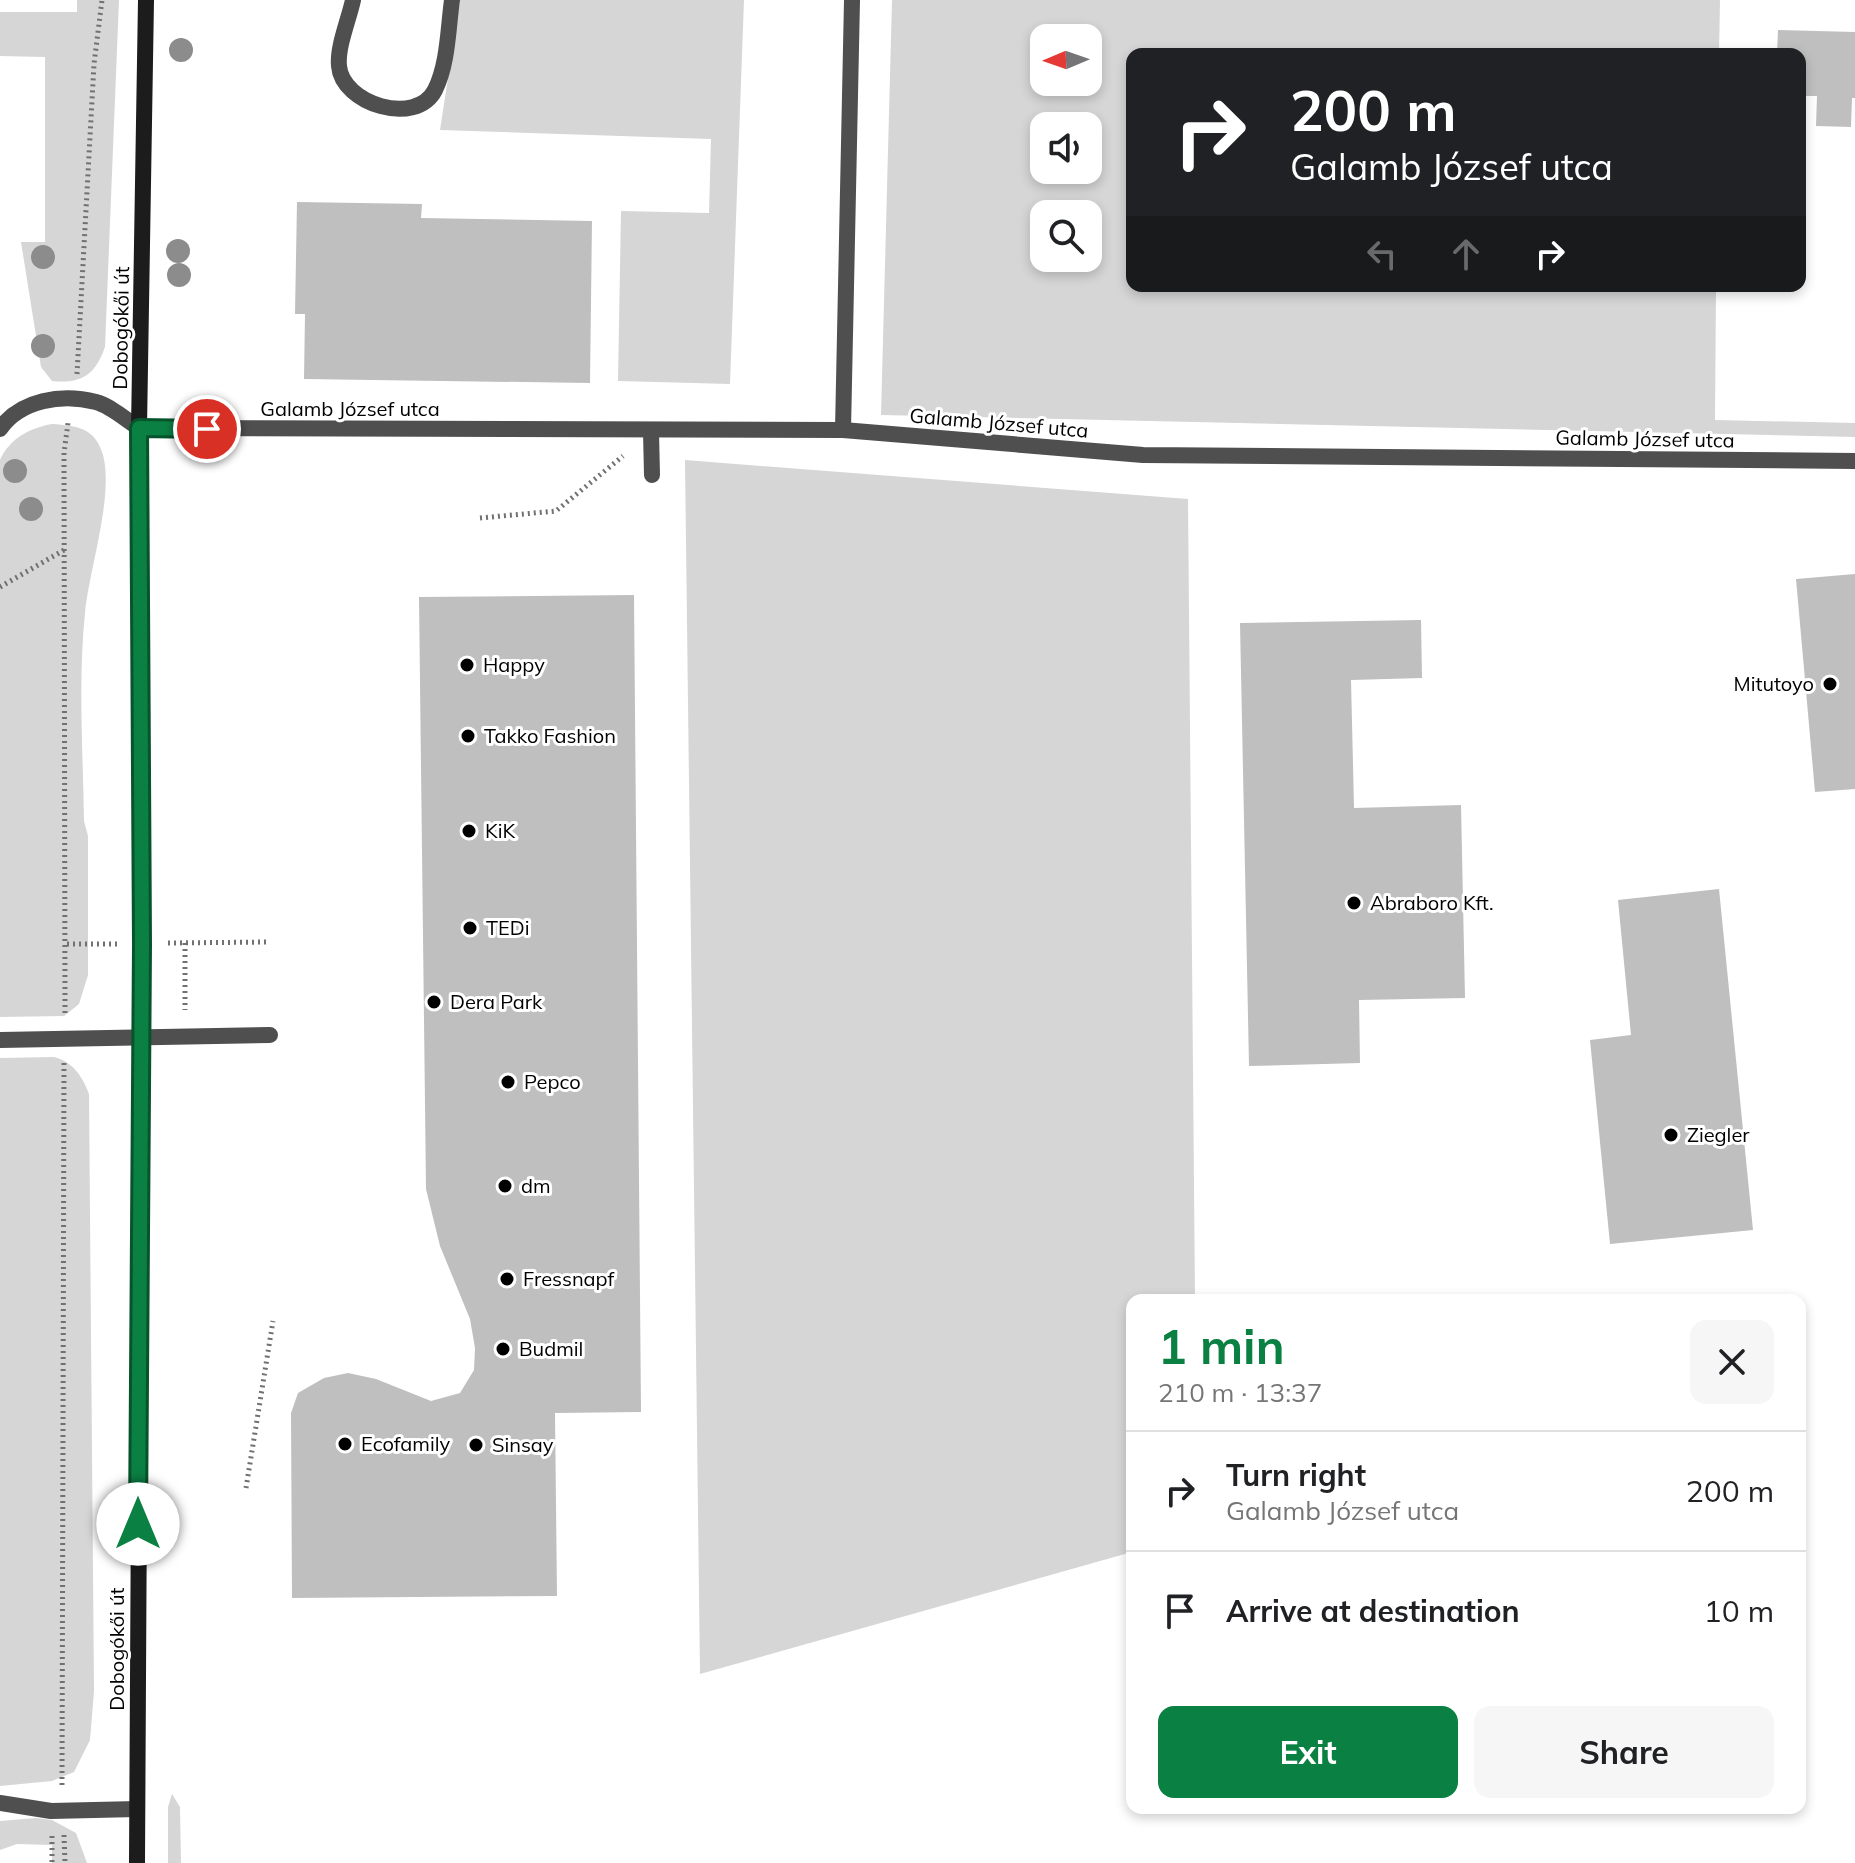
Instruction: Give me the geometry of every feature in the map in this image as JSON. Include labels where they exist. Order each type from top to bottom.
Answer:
[{"type":"main road","name":"Dobogókői út","points":[[137,1863],[141,1037],[139,428],[146,0]]},
{"type":"street","points":[[353,0],[339,67],[352,93],[383,108],[415,107],[434,93],[442,65],[452,0]]},
{"type":"street","points":[[843,430],[852,0]]},
{"type":"street","points":[[0,429],[9,416],[33,402],[71,400],[97,402],[139,428]]},
{"type":"street","name":"Galamb József utca","points":[[139,428],[651,432],[843,430],[1143,455],[1855,461]]},
{"type":"street","points":[[651,432],[652,475]]},
{"type":"street","points":[[0,1040],[270,1035]]},
{"type":"street","points":[[0,1803],[62,1811],[137,1809]]},
{"type":"path","points":[[65,1863],[62,1811],[64,1039],[67,944],[64,453],[79,347],[94,64],[102,0]]},
{"type":"path","points":[[480,518],[556,511],[651,432]]},
{"type":"path","points":[[0,587],[64,550]]},
{"type":"path","points":[[184,1036],[185,943],[269,942]]},
{"type":"path","points":[[246,1488],[273,1321]]},
{"type":"shaded area","points":[[77,0],[119,0],[105,347],[97,365],[86,376],[62,382],[52,381],[41,367],[21,242],[45,242],[45,57],[0,56],[0,12],[77,12]]},
{"type":"shaded area","points":[[460,0],[744,0],[730,384],[618,381],[621,211],[709,213],[711,139],[440,130]]},
{"type":"shaded area","points":[[892,0],[1720,0],[1719,48],[1126,48],[1126,292],[1716,292],[1715,420],[1855,423],[1855,437],[881,415]]},
{"type":"shaded area","points":[[52,424],[77,427],[90,433],[100,446],[106,472],[103,512],[87,596],[82,664],[84,821],[88,836],[88,975],[79,1004],[64,1016],[0,1017],[0,460],[9,446],[22,435]]},
{"type":"shaded area","points":[[685,460],[1188,499],[1195,1294],[1126,1294],[1126,1554],[700,1674]]},
{"type":"shaded area","points":[[54,1057],[76,1071],[89,1094],[94,1691],[90,1740],[74,1772],[52,1781],[0,1786],[0,1058]]},
{"type":"shaded area","points":[[172,1794],[180,1807],[181,1863],[168,1863],[168,1807]]},
{"type":"shaded area","points":[[52,1820],[76,1833],[87,1863],[52,1863],[52,1845],[17,1844],[0,1850],[0,1821]]},
{"type":"building","points":[[1778,30],[1855,32],[1855,98],[1852,98],[1851,127],[1816,126],[1817,96],[1806,96],[1806,48],[1777,48]]},
{"type":"building","points":[[297,202],[422,204],[421,218],[592,221],[590,383],[304,379],[305,314],[295,314]]},
{"type":"building","name":"Mitutoyo","points":[[1855,574],[1855,789],[1815,792],[1796,579]]},
{"type":"building","points":[[634,595],[641,1412],[555,1413],[557,1596],[292,1598],[291,1413],[298,1393],[324,1378],[348,1373],[376,1379],[431,1401],[460,1393],[474,1370],[475,1348],[470,1319],[440,1246],[426,1189],[419,597]]},
{"type":"building","name":"Abraboro Kft.","points":[[1421,620],[1422,678],[1351,680],[1354,808],[1461,805],[1465,998],[1359,1000],[1360,1063],[1249,1066],[1240,623]]},
{"type":"building","name":"Ziegler","points":[[1719,889],[1753,1230],[1610,1244],[1590,1040],[1631,1035],[1618,900]]},
{"type":"place","name":"Happy","points":[[467,665]]},
{"type":"place","name":"Mitutoyo","points":[[1830,684]]},
{"type":"place","name":"Takko Fashion","points":[[468,736]]},
{"type":"place","name":"KiK","points":[[469,831]]},
{"type":"place","name":"Abraboro Kft.","points":[[1354,903]]},
{"type":"place","name":"TEDi","points":[[470,928]]},
{"type":"place","name":"Dera Park","points":[[434,1002]]},
{"type":"place","name":"Pepco","points":[[508,1082]]},
{"type":"place","name":"Ziegler","points":[[1671,1135]]},
{"type":"place","name":"dm","points":[[505,1186]]},
{"type":"place","name":"Fressnapf","points":[[507,1279]]},
{"type":"place","name":"Budmil","points":[[503,1349]]},
{"type":"place","name":"Ecofamily","points":[[345,1444]]},
{"type":"place","name":"Sinsay","points":[[476,1445]]},
{"type":"route","points":[[138,1524],[142,944],[139,428],[207,429]]}]
